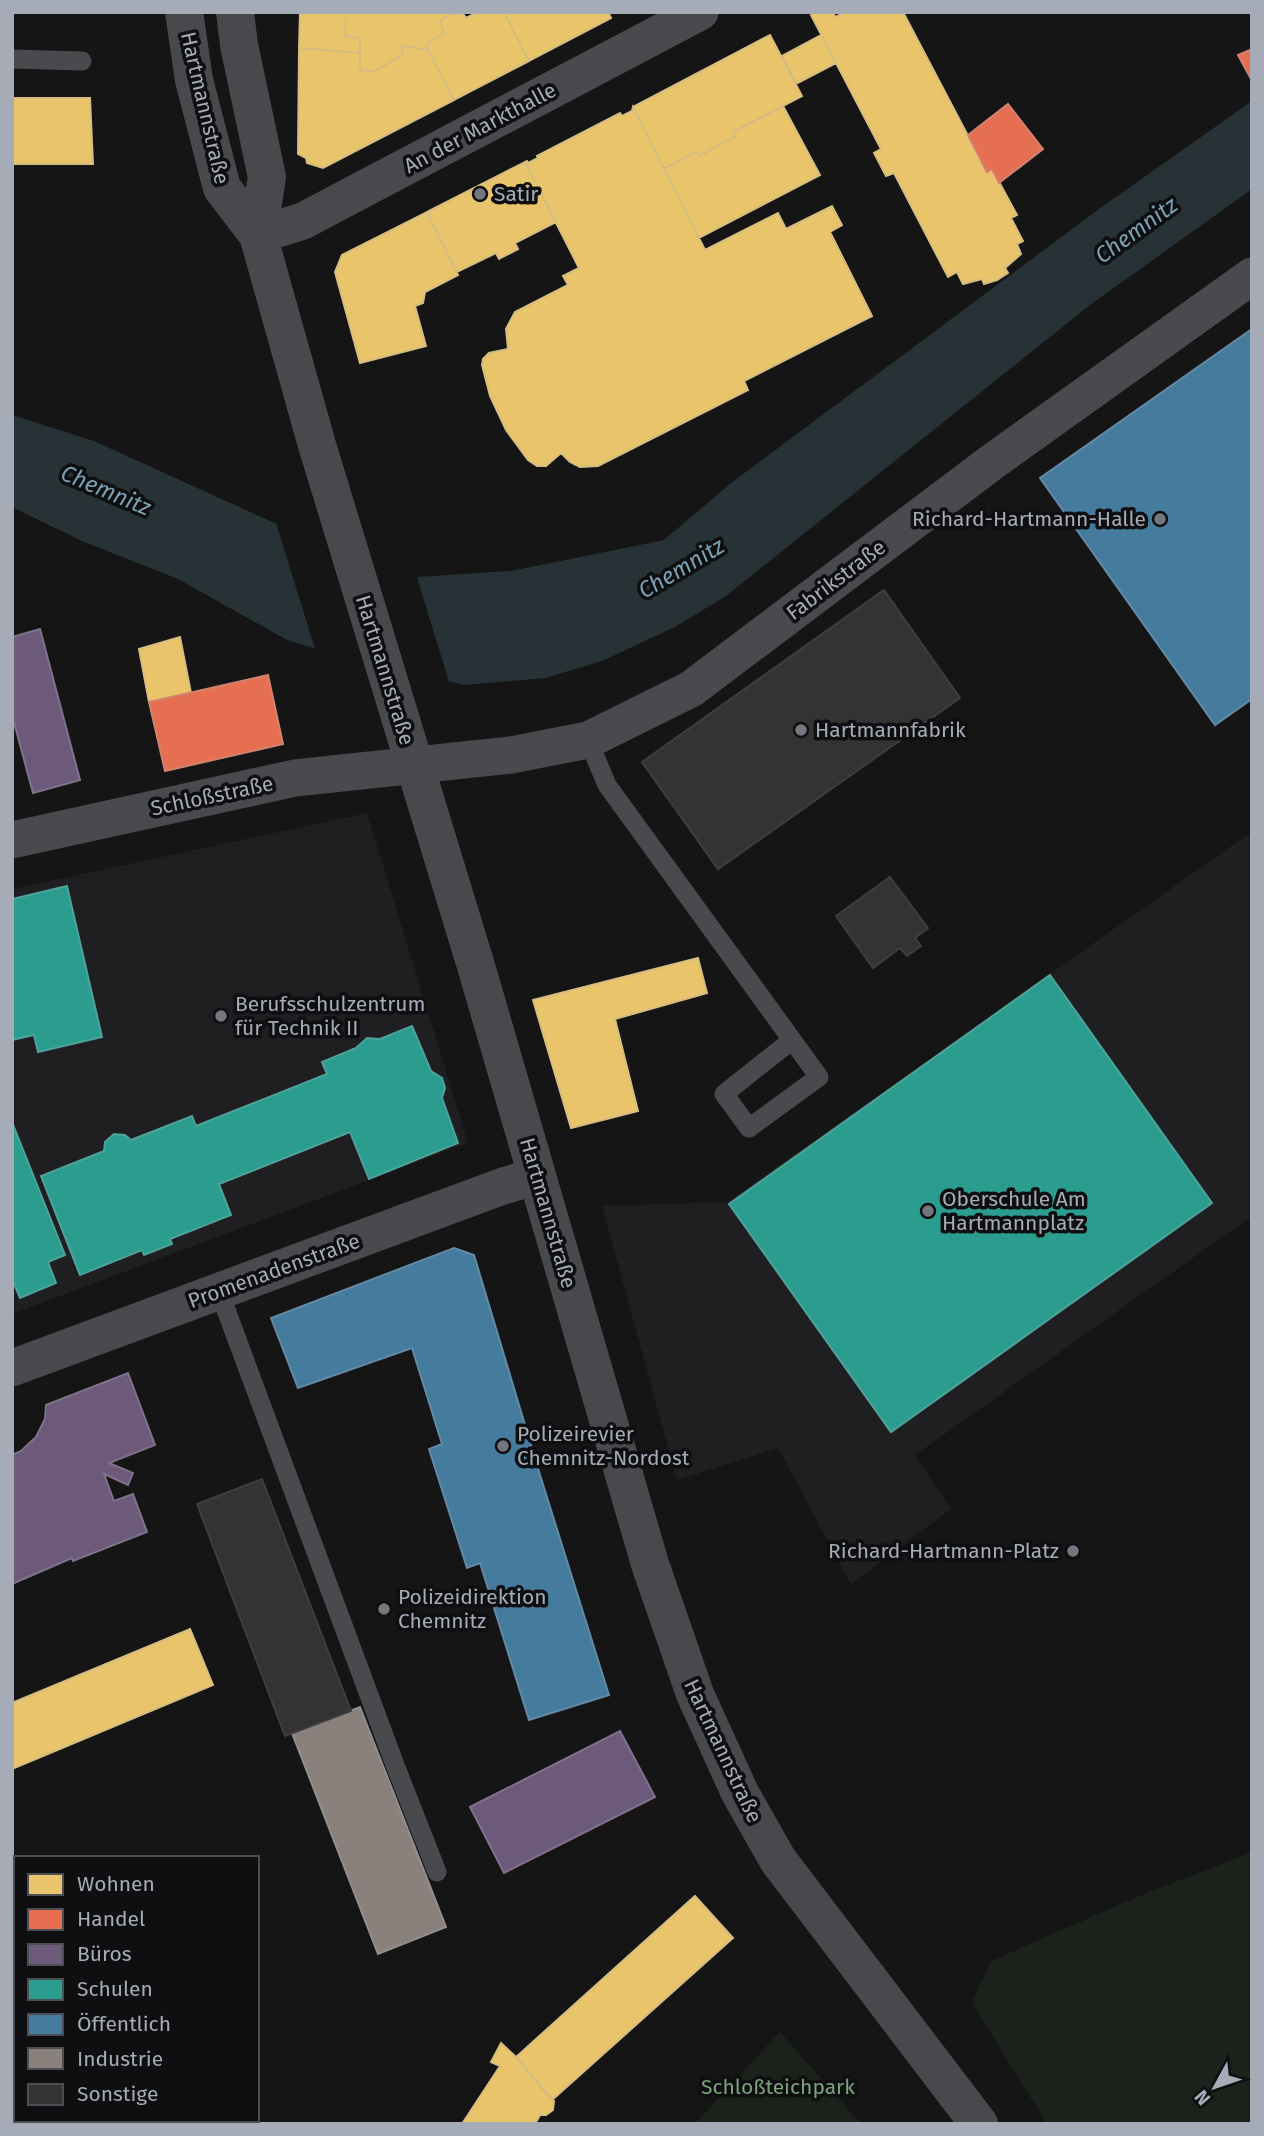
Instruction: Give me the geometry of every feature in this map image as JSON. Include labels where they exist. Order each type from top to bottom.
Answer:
[{"type":"main road","name":"Hartmannstraße","points":[[184,12],[194,80],[222,188],[258,234],[348,549],[476,966],[650,1564],[681,1656],[710,1730],[740,1793],[778,1860],[979,2124]]},
{"type":"main road","name":"Hartmannstraße","points":[[236,12],[239,45],[267,177],[258,234]]},
{"type":"street","name":"An der Markthalle","points":[[258,234],[303,221],[700,12]]},
{"type":"street","name":"Fabrikstraße","points":[[414,765],[511,755],[588,740],[691,689],[998,457],[1252,276]]},
{"type":"street","name":"Schloßstraße","points":[[12,841],[295,778],[414,765]]},
{"type":"street","name":"Promenadenstraße","points":[[12,1368],[503,1186],[537,1177]]},
{"type":"lane","points":[[12,60],[82,61]]},
{"type":"lane","points":[[588,740],[607,785],[819,1077],[749,1128],[724,1094],[792,1040]]},
{"type":"lane","points":[[219,1291],[385,1740],[437,1871]]},
{"type":"shaded area","name":"Berufsschulzentrum für Technik II","points":[[367,813],[468,1143],[12,1314],[12,889]]},
{"type":"shaded area","name":"Oberschule Am Hartmannplatz","points":[[1247,835],[1252,842],[1252,1216],[915,1455],[951,1509],[851,1584],[778,1448],[677,1480],[602,1206],[727,1202]]},
{"type":"green space","points":[[1252,1852],[1252,2124],[1047,2124],[972,2003],[991,1961],[1137,1897]]},
{"type":"green space","name":"Schloßteichpark","points":[[780,2032],[861,2124],[694,2124]]},
{"type":"water","name":"Chemnitz","points":[[1252,101],[1252,189],[1090,305],[726,596],[675,627],[602,661],[545,678],[464,685],[323,651],[287,640],[178,579],[82,541],[12,507],[12,415],[94,441],[272,522],[417,577],[511,571],[664,540],[731,483],[1099,209]]},
{"type":"pier","points":[[276,523],[416,574],[450,685],[316,652]]},
{"type":"building: Wohnen","points":[[300,12],[346,12],[345,36],[360,38],[360,53],[299,48]]},
{"type":"building: Wohnen","points":[[346,12],[456,12],[440,20],[444,34],[428,42],[428,50],[403,46],[402,56],[372,72],[360,70],[360,38],[345,36]]},
{"type":"building: Wohnen","points":[[462,12],[466,18],[478,12],[504,12],[529,61],[454,100],[428,50],[428,42],[444,34],[440,20]]},
{"type":"building: Wohnen","points":[[504,12],[608,12],[611,18],[529,61]]},
{"type":"building: Wohnen","points":[[816,12],[833,12],[835,17],[840,15],[839,12],[903,12],[987,172],[992,169],[1017,215],[1011,218],[1023,241],[1017,244],[1021,254],[1005,268],[1008,273],[984,284],[982,279],[963,284],[957,272],[948,277],[894,173],[886,176],[874,153],[881,149],[811,15]]},
{"type":"building: Wohnen","points":[[770,35],[802,96],[733,132],[735,137],[699,156],[697,151],[664,169],[633,107]]},
{"type":"building: Wohnen","points":[[821,35],[836,63],[796,84],[782,56]]},
{"type":"building: Wohnen","points":[[403,46],[428,50],[454,100],[323,168],[307,163],[306,158],[298,154],[299,48],[360,53],[360,70],[372,72],[402,56]]},
{"type":"building: Wohnen","points":[[12,98],[90,98],[93,164],[12,164]]},
{"type":"building: Wohnen","points":[[783,106],[820,175],[699,238],[664,169],[697,151],[699,156],[735,137],[733,132]]},
{"type":"building: Wohnen","points":[[633,107],[705,250],[778,213],[786,229],[832,206],[842,225],[830,232],[872,316],[744,381],[748,390],[598,466],[580,467],[561,453],[546,466],[537,466],[528,460],[506,430],[490,396],[482,365],[483,359],[489,353],[508,349],[506,329],[515,312],[568,285],[563,276],[579,268],[525,162],[538,158],[537,156],[620,113],[622,116],[632,111]]},
{"type":"building: Wohnen","points":[[525,162],[556,222],[515,243],[518,249],[499,259],[496,253],[457,272],[427,212]]},
{"type":"building: Wohnen","points":[[427,212],[458,275],[425,292],[423,303],[415,306],[426,346],[360,363],[335,272],[342,255]]},
{"type":"building: Wohnen","points":[[180,637],[191,693],[149,702],[139,649]]},
{"type":"building: Wohnen","points":[[698,958],[707,993],[615,1019],[638,1111],[571,1128],[533,1000]]},
{"type":"building: Wohnen","points":[[190,1629],[213,1685],[12,1769],[12,1703]]},
{"type":"building: Wohnen","points":[[695,1896],[733,1938],[552,2100],[516,2057]]},
{"type":"building: Wohnen","points":[[12,1991],[14,2060],[12,2059]]},
{"type":"building: Wohnen","points":[[501,2043],[554,2101],[553,2110],[546,2115],[540,2115],[535,2124],[462,2124],[500,2066],[491,2062]]},
{"type":"building: Wohnen","points":[[106,2122],[214,2124],[109,2124]]},
{"type":"building: Handel","points":[[1252,49],[1252,79],[1251,79],[1238,55]]},
{"type":"building: Handel","points":[[1008,104],[1043,149],[999,183],[992,169],[987,172],[968,135]]},
{"type":"building: Handel","points":[[268,675],[283,744],[165,771],[149,702]]},
{"type":"building: Büros","points":[[40,629],[80,780],[33,793],[12,715],[12,637]]},
{"type":"building: Büros","points":[[128,1373],[155,1445],[109,1463],[133,1473],[128,1485],[104,1474],[114,1501],[133,1494],[147,1532],[73,1561],[72,1558],[12,1584],[12,1455],[21,1451],[36,1437],[45,1419],[46,1405]]},
{"type":"building: Büros","points":[[620,1731],[655,1797],[504,1873],[470,1807]]},
{"type":"building: Schulen","points":[[67,886],[102,1037],[38,1052],[34,1035],[12,1040],[12,899]]},
{"type":"building: Schulen","points":[[1050,975],[1212,1203],[891,1432],[729,1204]]},
{"type":"building: Schulen","points":[[412,1026],[431,1071],[442,1078],[445,1088],[442,1098],[458,1143],[369,1179],[350,1132],[219,1184],[231,1215],[170,1239],[172,1244],[144,1255],[142,1250],[80,1275],[41,1176],[104,1151],[105,1142],[114,1134],[125,1135],[131,1140],[192,1116],[196,1126],[327,1074],[322,1062],[356,1048],[367,1038],[380,1039]]},
{"type":"building: Schulen","points":[[12,1122],[65,1255],[48,1262],[56,1283],[20,1298],[12,1279]]},
{"type":"building: Öffentlich","name":"Richard-Hartmann-Halle","points":[[1252,329],[1252,699],[1215,725],[1040,478]]},
{"type":"building: Öffentlich","points":[[454,1248],[474,1255],[609,1695],[529,1720],[480,1563],[467,1568],[429,1449],[442,1444],[412,1348],[298,1388],[271,1318]]},
{"type":"building: Industrie","points":[[360,1707],[446,1927],[378,1954],[292,1733]]},
{"type":"building: Sonstige","name":"Hartmannfabrik","points":[[884,590],[960,698],[718,869],[642,762]]},
{"type":"building: Sonstige","points":[[890,877],[928,928],[915,938],[921,946],[907,956],[900,948],[873,968],[836,916]]},
{"type":"building: Sonstige","points":[[262,1479],[351,1711],[285,1736],[197,1504]]},
{"type":"place","name":"Satir","points":[[480,194]]},
{"type":"place","name":"Richard-Hartmann-Halle","points":[[1160,519]]},
{"type":"place","name":"Hartmannfabrik","points":[[801,730]]},
{"type":"place","name":"Berufsschulzentrum für Technik II","points":[[221,1016]]},
{"type":"place","name":"Oberschule Am Hartmannplatz","points":[[928,1211]]},
{"type":"place","name":"Polizeirevier Chemnitz-Nordost","points":[[503,1446]]},
{"type":"place","name":"Richard-Hartmann-Platz","points":[[1073,1551]]},
{"type":"place","name":"Polizeidirektion Chemnitz","points":[[384,1609]]}]
